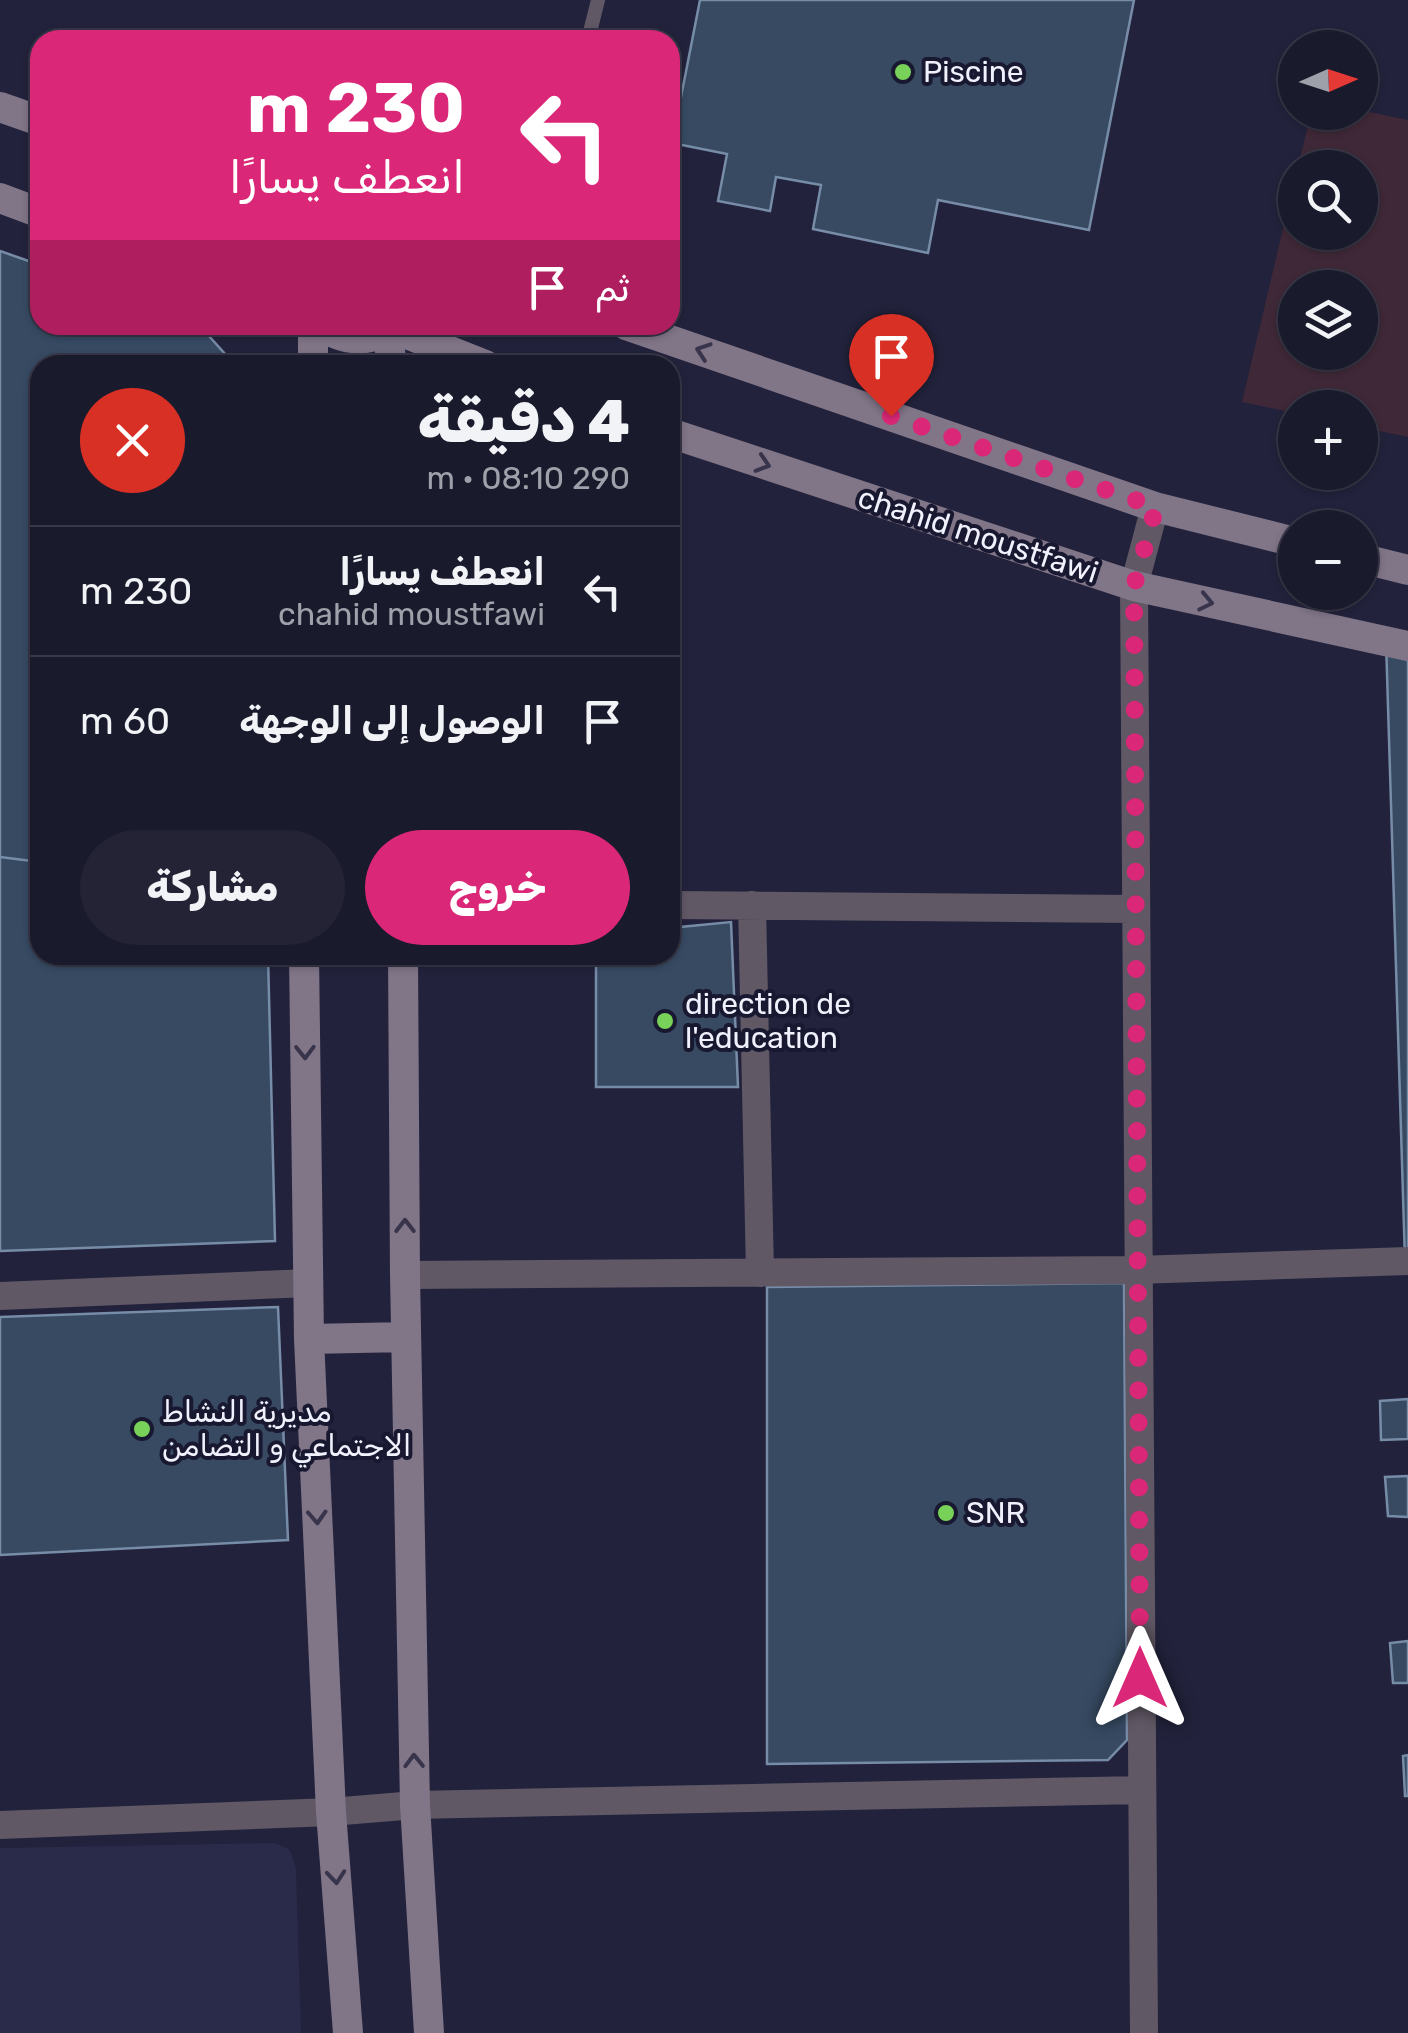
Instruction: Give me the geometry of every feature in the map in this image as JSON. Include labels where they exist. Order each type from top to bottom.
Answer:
[{"type":"street","points":[[0,106],[30,117]]},
{"type":"street","points":[[0,198],[30,208]]},
{"type":"street","points":[[338,335],[356,340],[371,335]]},
{"type":"street","points":[[409,335],[460,355]]},
{"type":"street","points":[[655,335],[1156,507],[1278,538]]},
{"type":"street","name":"chahid moustfawi","points":[[680,436],[1134,586],[1408,646]]},
{"type":"street","points":[[1144,2033],[1134,586],[1156,507]]},
{"type":"street","points":[[1378,562],[1408,570]]},
{"type":"street","points":[[680,905],[1136,909]]},
{"type":"street","points":[[752,905],[760,1273]]},
{"type":"street","points":[[304,965],[309,1339],[331,1812],[348,2033]]},
{"type":"street","points":[[404,965],[405,1276],[415,1806],[429,2033]]},
{"type":"street","points":[[405,1276],[1137,1270],[1408,1261]]},
{"type":"street","points":[[0,1296],[308,1283]]},
{"type":"street","points":[[309,1339],[406,1336]]},
{"type":"street","points":[[0,1825],[415,1806],[1141,1790]]},
{"type":"lane","points":[[590,30],[598,0]]},
{"type":"shaded area","points":[[1378,114],[1408,120],[1408,437],[1378,431],[1378,390],[1278,390],[1278,409],[1242,402],[1278,250],[1378,250],[1378,150],[1302,150],[1307,130],[1378,130]]},
{"type":"shaded area","points":[[275,1843],[290,1850],[296,1869],[301,2033],[0,2033],[0,1848]]},
{"type":"building","name":"Piscine","points":[[700,0],[1134,0],[1089,230],[938,200],[928,253],[813,229],[821,185],[776,177],[770,211],[718,201],[727,154],[680,145],[680,102]]},
{"type":"building","points":[[0,251],[30,262],[30,335],[208,335],[226,355],[30,355],[30,861],[0,857]]},
{"type":"building","points":[[1386,641],[1408,650],[1408,1261],[1405,1261]]},
{"type":"building","points":[[0,857],[30,861],[30,965],[268,965],[275,1241],[0,1251]]},
{"type":"building","name":"direction de l'education","points":[[731,922],[738,1087],[596,1087],[596,965],[680,965],[680,927]]},
{"type":"building","name":"SNR","points":[[1124,1283],[1127,1740],[1108,1760],[767,1764],[767,1287]]},
{"type":"building","name":"مديرية النشاط الاجتماعي و التضامن","points":[[278,1307],[288,1540],[0,1555],[0,1317]]},
{"type":"building","points":[[1408,1399],[1408,1439],[1381,1440],[1380,1401]]},
{"type":"building","points":[[1408,1476],[1408,1517],[1388,1516],[1385,1477]]},
{"type":"building","points":[[1408,1641],[1408,1683],[1393,1683],[1390,1643]]},
{"type":"building","points":[[1408,1755],[1408,1796],[1405,1796],[1403,1756]]},
{"type":"place","name":"Piscine","points":[[903,72]]},
{"type":"place","name":"direction de l'education","points":[[665,1021]]},
{"type":"place","name":"مديرية النشاط الاجتماعي و التضامن","points":[[142,1429]]},
{"type":"place","name":"SNR","points":[[946,1513]]},
{"type":"route","points":[[891,416],[1156,507],[1134,586],[1140,1678]]}]
